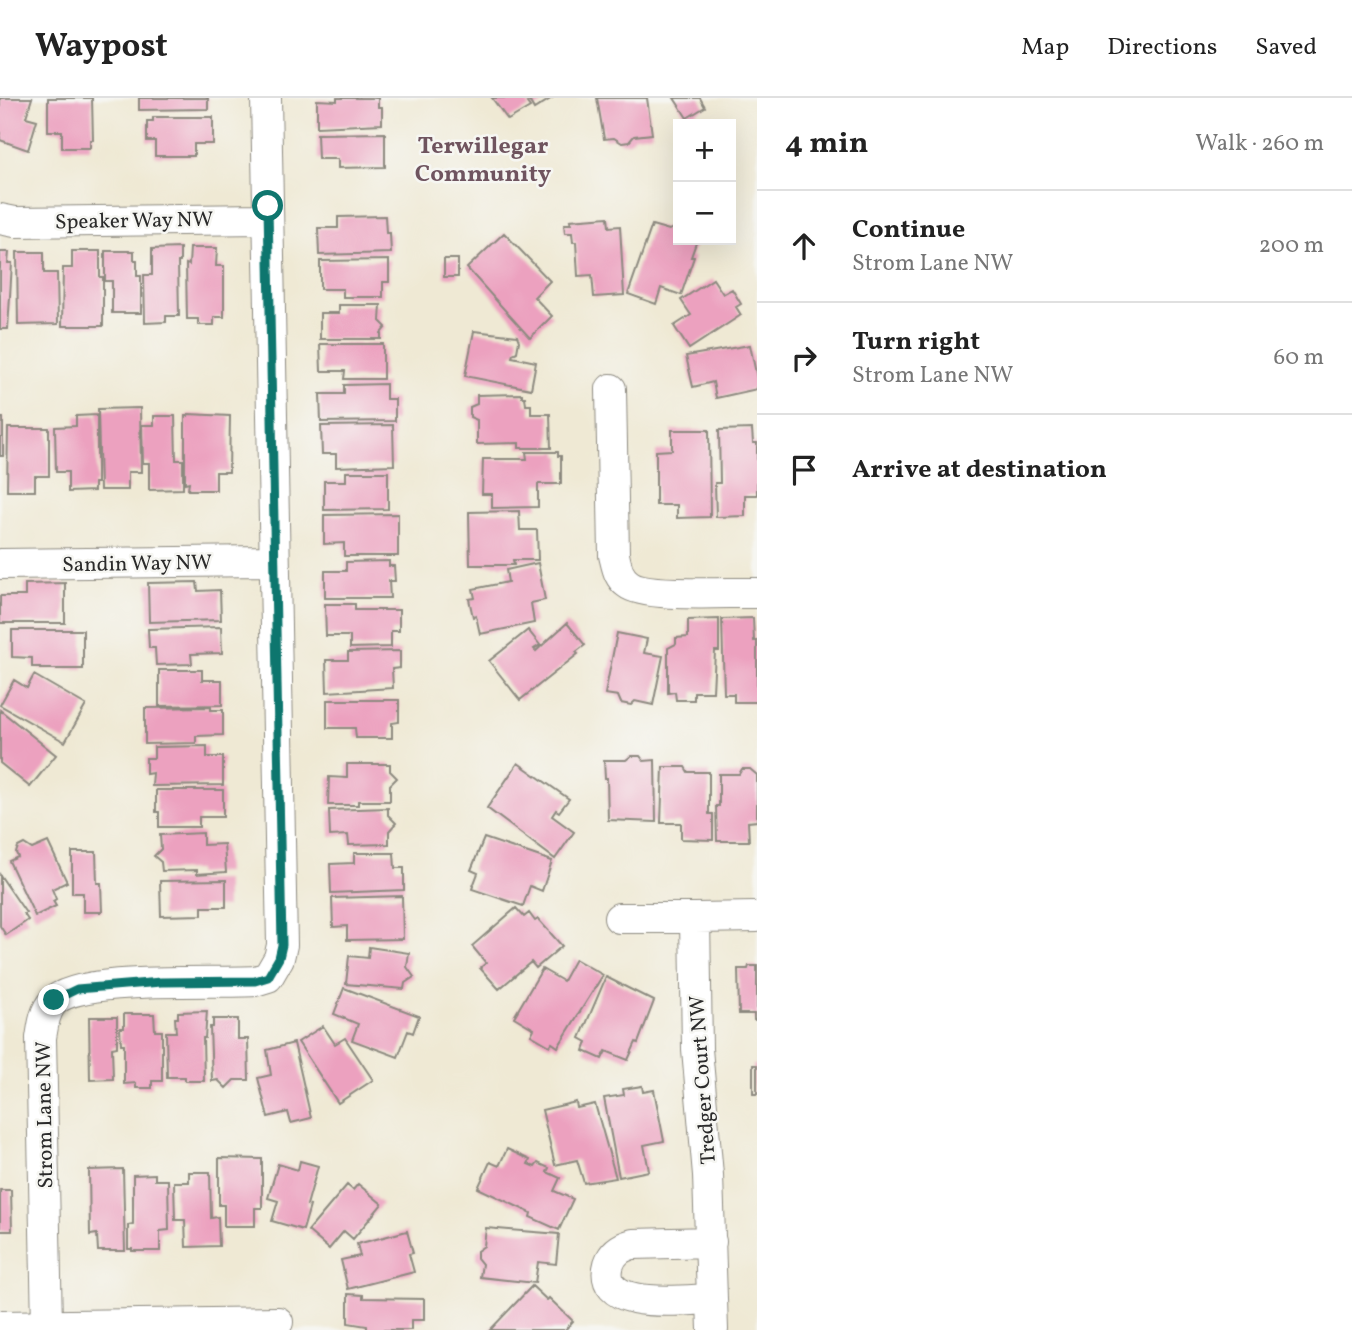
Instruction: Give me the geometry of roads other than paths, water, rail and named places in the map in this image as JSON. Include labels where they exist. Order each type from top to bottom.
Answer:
[{"type":"street","name":"Strom Lane NW","points":[[47,1325],[41,1038],[47,1010],[54,1000],[77,989],[161,982],[255,981],[268,977],[279,958],[282,945],[266,98]]},
{"type":"street","name":"Speaker Way NW","points":[[0,219],[15,222],[268,219]]},
{"type":"street","points":[[611,389],[614,555],[621,578],[629,586],[650,592],[757,593]]},
{"type":"street","name":"Sandin Way NW","points":[[0,564],[274,561]]},
{"type":"street","points":[[619,918],[757,917]]},
{"type":"street","name":"Tredger Court NW","points":[[695,918],[697,1049],[708,1175],[713,1330]]},
{"type":"street","points":[[711,1242],[633,1244],[622,1247],[609,1264],[608,1275],[612,1286],[620,1295],[632,1300],[712,1299]]},
{"type":"street","points":[[0,1326],[278,1322]]},
{"type":"district","name":"Terwillegar Community","points":[[483,159]]}]
